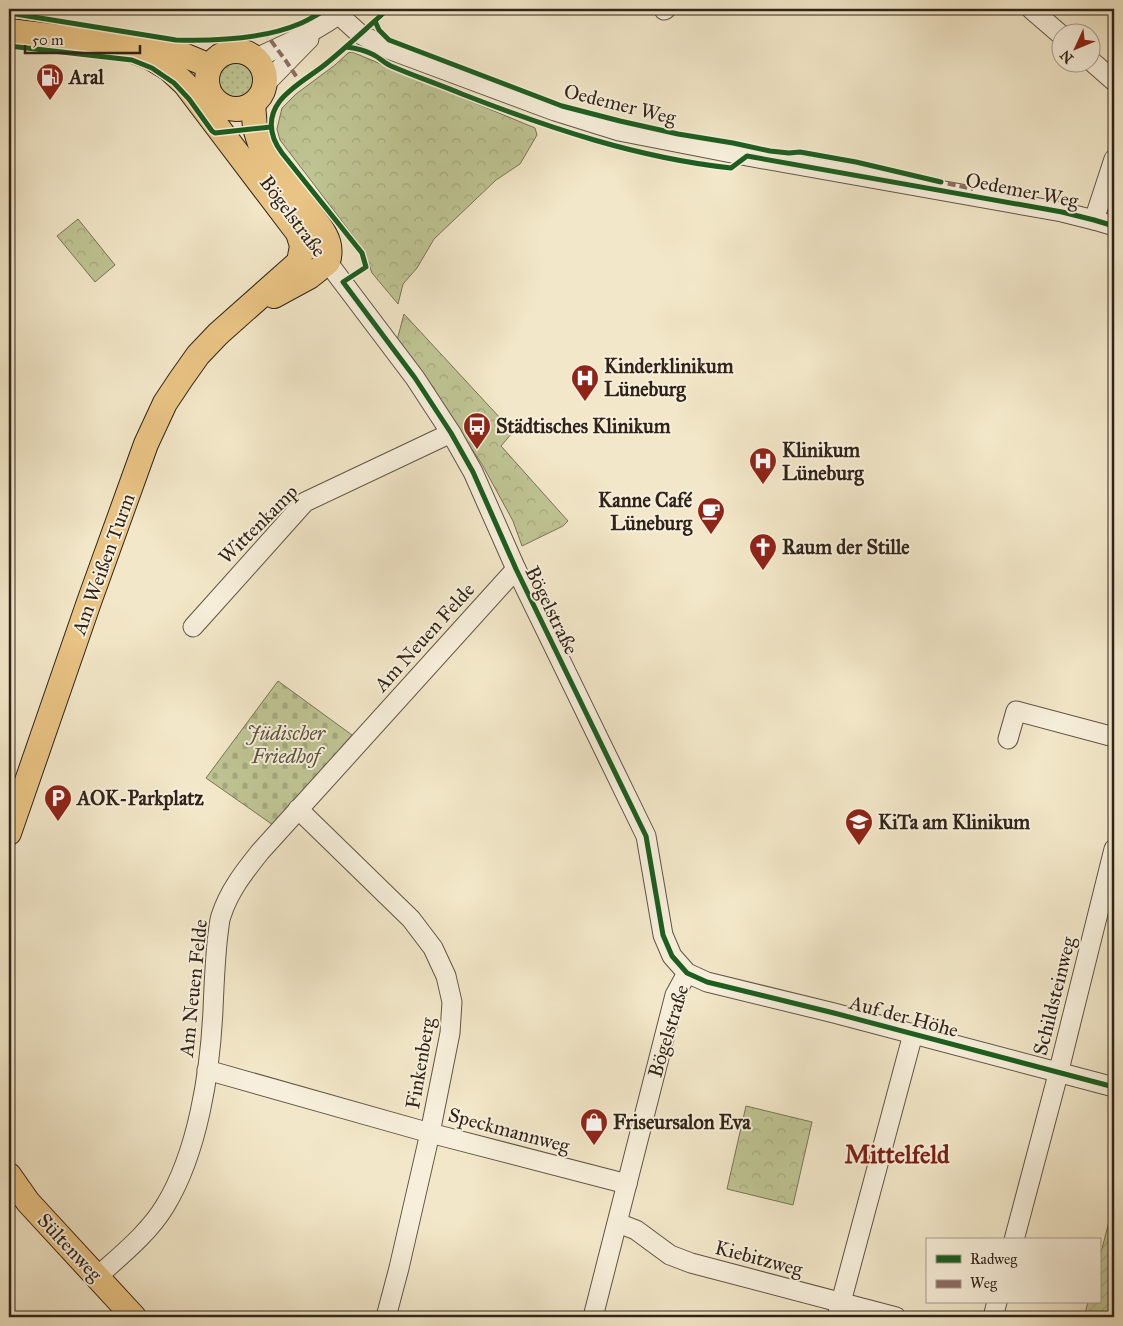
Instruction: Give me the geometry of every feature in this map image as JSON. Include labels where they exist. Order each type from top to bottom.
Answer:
[{"type":"main road","points":[[9,31],[167,50],[210,66]]},
{"type":"main road","name":"Bögelstraße","points":[[116,44],[151,58],[185,84],[260,178],[298,233],[302,246],[299,262]]},
{"type":"main road","points":[[231,51],[244,51],[256,58],[264,69],[266,82],[262,95],[243,107],[220,104],[210,94],[207,80],[210,66],[219,56],[231,51]]},
{"type":"main road","name":"Bögelstraße","points":[[243,107],[244,143],[260,178]]},
{"type":"main road","name":"Bögelstraße","points":[[243,107],[256,128],[260,144],[268,158],[327,237],[330,255],[323,255]]},
{"type":"main road","name":"Am Weißen Turm","points":[[236,316],[309,278],[323,255]]},
{"type":"main road","name":"Am Weißen Turm","points":[[9,833],[146,444],[165,403],[205,348],[236,316],[299,262]]},
{"type":"main road","name":"Sültenweg","points":[[9,1175],[28,1202],[134,1317]]},
{"type":"street","points":[[1031,9],[1050,25]]},
{"type":"street","points":[[256,58],[322,26],[342,12]]},
{"type":"street","name":"Oedemer Weg","points":[[342,12],[360,34],[391,50],[555,111],[619,131],[747,156],[1062,212],[1114,226]]},
{"type":"street","points":[[266,82],[322,26]]},
{"type":"street","points":[[1100,69],[1114,81]]},
{"type":"street","points":[[1094,220],[1114,160]]},
{"type":"street","name":"Bögelstraße","points":[[260,178],[323,255],[414,378],[451,432],[473,472],[516,569],[646,836],[663,935],[672,956],[686,973],[675,995],[594,1317]]},
{"type":"street","name":"Am Weißen Turm","points":[[299,262],[323,255]]},
{"type":"street","name":"Wittenkamp","points":[[193,627],[305,502],[451,432]]},
{"type":"street","name":"Am Neuen Felde","points":[[97,1277],[145,1233],[165,1207],[179,1179],[191,1146],[200,1114],[212,1033],[216,947],[220,918],[229,895],[242,874],[298,809],[516,569]]},
{"type":"street","points":[[1008,739],[1016,711],[1114,737]]},
{"type":"street","name":"Finkenberg","points":[[298,809],[411,919],[433,948],[446,976],[452,1002],[450,1033],[430,1132],[386,1317]]},
{"type":"street","name":"Schildsteinweg","points":[[1015,1238],[1114,849]]},
{"type":"street","name":"Auf der Höhe","points":[[686,973],[708,982],[1114,1087]]},
{"type":"street","points":[[839,1310],[913,1034]]},
{"type":"street","name":"Speckmannweg","points":[[207,1070],[627,1184]]},
{"type":"street","name":"Kiebitzweg","points":[[618,1224],[636,1230],[670,1254],[690,1263],[839,1310],[896,1317]]},
{"type":"street","points":[[993,1317],[996,1304]]},
{"type":"green space","points":[[352,52],[535,128],[537,135],[520,164],[496,180],[434,239],[417,268],[403,284],[398,304],[372,273],[364,250],[280,140],[277,129],[282,108],[296,94],[348,53]]},
{"type":"green space","points":[[236,63],[248,68],[253,80],[248,92],[236,97],[224,92],[219,80],[224,68]]},
{"type":"green space","points":[[78,219],[115,265],[95,282],[57,236]]},
{"type":"green space","points":[[404,314],[513,432],[501,446],[568,521],[563,526],[522,546],[513,521],[483,466],[440,400],[396,344]]},
{"type":"green space","name":"Jüdischer Friedhof","points":[[278,681],[352,735],[273,825],[206,778]]},
{"type":"green space","points":[[746,1106],[812,1122],[793,1205],[727,1189]]},
{"type":"green space","points":[[1112,1210],[1114,1211],[1114,1317],[1084,1317],[1087,1304],[1100,1304],[1100,1256]]},
{"type":"marked path","points":[[262,34],[266,34],[300,82]]},
{"type":"marked path","points":[[936,181],[973,189]]},
{"type":"cycle path","points":[[9,13],[176,40],[206,40],[239,38],[270,33],[299,24],[327,9]]},
{"type":"cycle path","points":[[388,9],[335,57],[286,94],[278,103],[273,113],[271,125],[274,139],[282,153],[362,253],[366,267],[343,282],[415,378],[451,433],[473,472],[516,569],[646,836],[663,935],[672,956],[687,973],[707,982],[834,1013],[1114,1087]]},
{"type":"cycle path","points":[[375,21],[379,30],[389,40],[562,106],[678,134],[770,151],[800,152],[856,162],[941,182]]},
{"type":"cycle path","points":[[9,46],[132,60],[152,68],[174,83],[215,133],[271,127]]},
{"type":"cycle path","points":[[346,47],[366,51],[388,65],[528,119],[594,140],[662,157],[731,168],[747,156],[1062,212],[1114,226]]},
{"type":"place","name":"Aral","points":[[50,101]]},
{"type":"place","name":"Kinderklinikum Lüneburg","points":[[585,402]]},
{"type":"place","name":"Städtisches Klinikum","points":[[477,450]]},
{"type":"place","name":"Klinikum Lüneburg","points":[[763,485]]},
{"type":"place","name":"Kanne Café Lüneburg","points":[[711,535]]},
{"type":"place","name":"Raum der Stille","points":[[763,571]]},
{"type":"place","name":"AOK-Parkplatz","points":[[58,822]]},
{"type":"place","name":"KiTa am Klinikum","points":[[859,846]]},
{"type":"place","name":"Friseursalon Eva","points":[[594,1146]]},
{"type":"district","name":"Mittelfeld","points":[[897,1154]]}]
